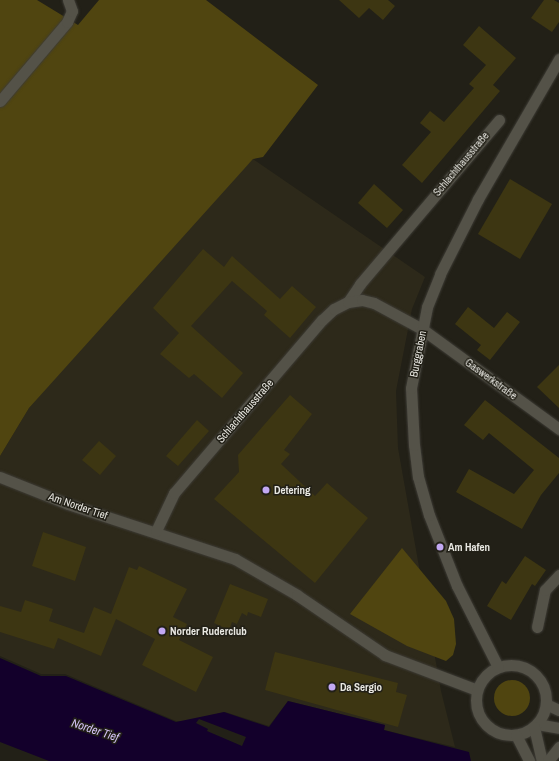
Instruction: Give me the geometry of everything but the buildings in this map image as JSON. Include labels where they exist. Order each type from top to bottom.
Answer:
[{"type":"street","points":[[0,101],[67,22],[72,11],[68,0]]},
{"type":"street","name":"Burggraben","points":[[498,666],[446,560],[418,477],[414,445],[411,388],[427,306],[440,274],[474,206],[559,59]]},
{"type":"street","name":"Schlachthausstraße","points":[[348,302],[360,284],[499,120]]},
{"type":"street","name":"Schlachthausstraße","points":[[156,531],[174,493],[322,320],[334,309],[348,302],[362,300],[374,303],[422,328]]},
{"type":"street","name":"Gaswerkstraße","points":[[422,328],[559,429]]},
{"type":"street","name":"Am Norder Tief","points":[[0,477],[68,504],[156,531]]},
{"type":"street","points":[[156,531],[236,559],[297,594],[385,655],[477,690]]},
{"type":"street","points":[[537,627],[545,590],[559,575]]},
{"type":"street","points":[[542,761],[536,725],[546,704],[546,690],[539,678],[529,669],[517,665],[498,666],[482,679],[477,690],[476,704],[481,717],[490,728],[502,734],[516,735],[536,725],[559,728]]},
{"type":"street","points":[[546,704],[559,710]]},
{"type":"street","points":[[516,735],[529,761]]},
{"type":"street","points":[[548,761],[559,746]]},
{"type":"shaded area","points":[[0,0],[37,0],[78,25],[99,0],[206,0],[318,85],[263,157],[253,159],[29,408],[0,456]]},
{"type":"shaded area","points":[[253,159],[425,277],[412,309],[396,391],[398,448],[441,691],[455,747],[384,730],[385,725],[288,701],[269,726],[225,712],[187,721],[176,721],[65,674],[41,674],[0,656],[0,456],[29,408],[166,249]]},
{"type":"shaded area","points":[[402,548],[446,601],[454,619],[456,644],[453,655],[446,661],[407,646],[350,614]]},
{"type":"shaded area","points":[[516,680],[525,685],[529,691],[529,705],[525,711],[516,716],[508,716],[499,711],[495,705],[494,694],[499,685],[505,681]]},
{"type":"water","name":"Norder Tief","points":[[0,658],[41,676],[66,676],[176,722],[224,712],[269,727],[288,701],[385,725],[384,730],[469,752],[471,761],[49,761],[0,742]]},
{"type":"pier","points":[[199,719],[246,737],[242,746],[207,731],[208,729],[196,723]]},
{"type":"place","name":"Detering","points":[[266,490]]},
{"type":"place","name":"Am Hafen","points":[[440,547]]},
{"type":"place","name":"Norder Ruderclub","points":[[162,631]]},
{"type":"place","name":"Da Sergio","points":[[332,687]]}]
